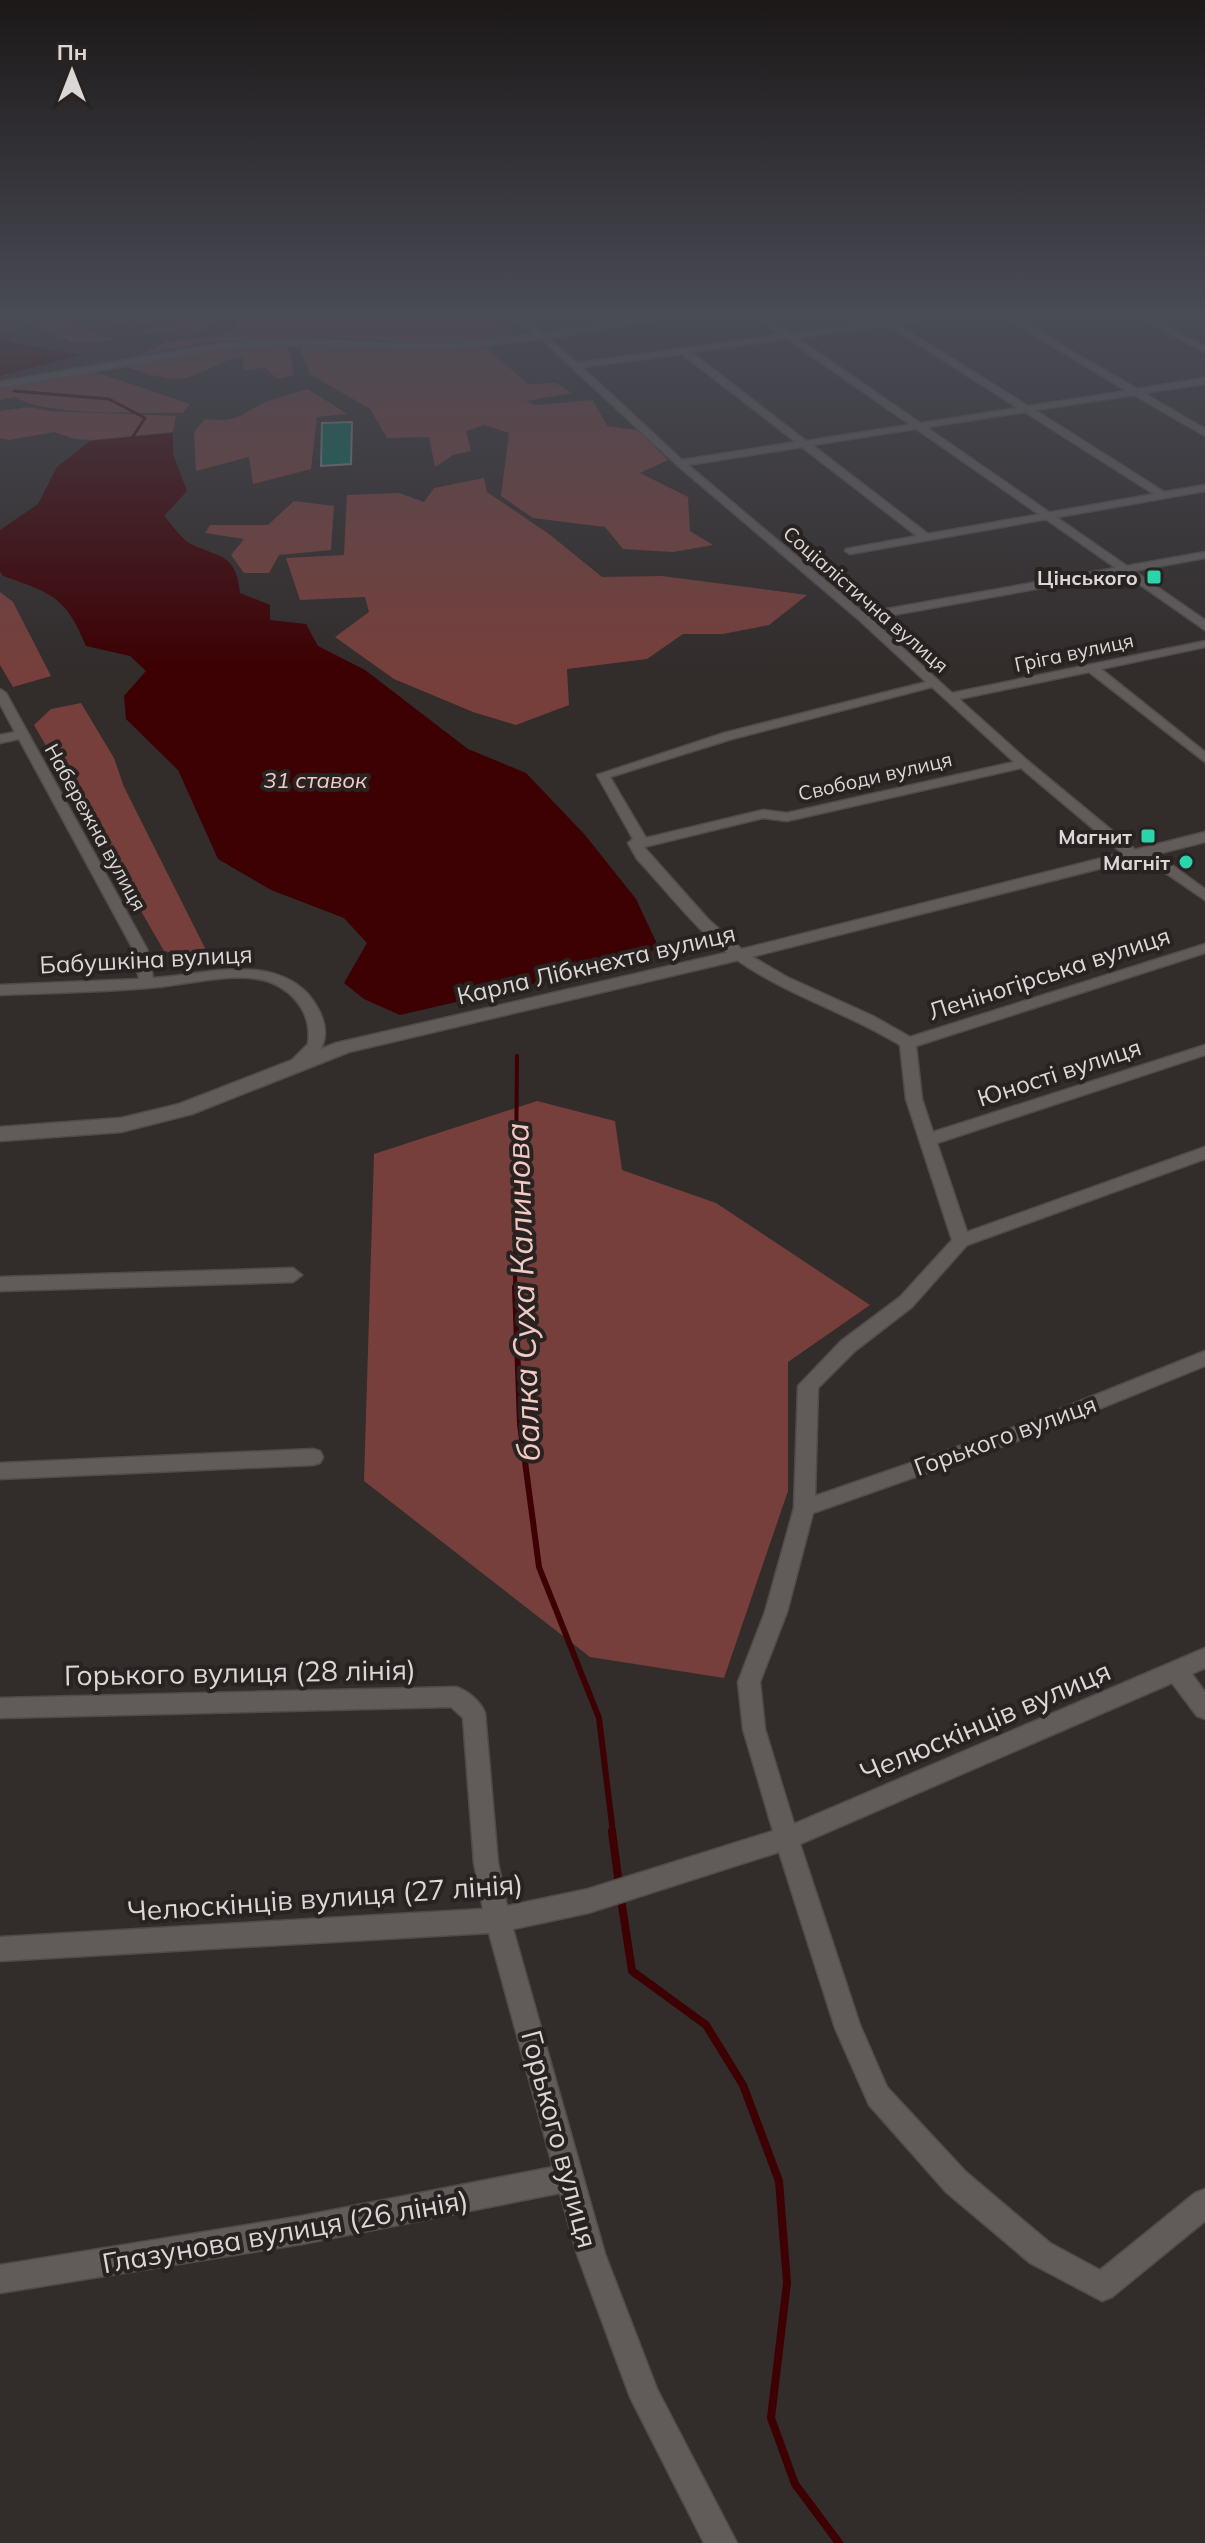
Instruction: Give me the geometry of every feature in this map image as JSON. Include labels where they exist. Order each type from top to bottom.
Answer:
[{"type":"street","name":"Соціалістична вулиця","points":[[646,432],[862,617],[1023,764],[1133,855],[1156,860],[1205,896]]},
{"type":"street","points":[[785,432],[806,443],[926,538]]},
{"type":"street","points":[[680,463],[879,432]]},
{"type":"street","points":[[924,432],[1205,626]]},
{"type":"street","points":[[1060,432],[1162,495]]},
{"type":"street","points":[[850,551],[1205,488]]},
{"type":"street","points":[[862,617],[1205,555]]},
{"type":"street","name":"Гріга вулиця","points":[[950,697],[1205,644]]},
{"type":"street","points":[[1091,667],[1205,758]]},
{"type":"street","points":[[935,683],[728,736],[603,775],[642,843],[635,843],[642,856],[739,955],[801,991],[881,1025],[908,1043],[914,1099],[961,1241]]},
{"type":"street","name":"Набережна вулиця","points":[[0,693],[140,949],[147,984]]},
{"type":"street","points":[[0,739],[22,734]]},
{"type":"street","name":"Свободи вулиця","points":[[642,843],[763,814],[787,817],[1023,764]]},
{"type":"street","name":"Карла Лібкнехта вулиця","points":[[0,1134],[121,1125],[185,1109],[343,1047],[739,955],[1205,837]]},
{"type":"street","name":"Леніногірська вулиця","points":[[908,1043],[1205,948]]},
{"type":"street","name":"Бабушкіна вулиця","points":[[0,990],[147,984],[249,974],[279,980],[313,1008],[318,1020],[316,1046],[296,1064]]},
{"type":"street","name":"Юності вулиця","points":[[927,1140],[1205,1050]]},
{"type":"street","points":[[1205,1153],[961,1241],[906,1302],[848,1346],[808,1386],[804,1508],[776,1612],[749,1682],[754,1729],[838,1999],[878,2096],[956,2182],[1040,2253],[1102,2287],[1205,2203]]},
{"type":"street","points":[[0,1284],[293,1275]]},
{"type":"street","name":"Горького вулиця","points":[[804,1508],[1030,1429],[1205,1358]]},
{"type":"street","points":[[0,1471],[313,1457]]},
{"type":"street","name":"Челюскінців вулиця","points":[[788,1838],[1205,1658]]},
{"type":"street","points":[[1176,1671],[1205,1709]]},
{"type":"street","name":"Горького вулиця (28 лiнiя)","points":[[0,1708],[456,1697],[474,1713]]},
{"type":"street","name":"Горького вулиця","points":[[474,1713],[486,1863],[498,1920],[569,2178],[591,2254],[645,2397],[713,2540]]},
{"type":"street","name":"Челюскінців вулиця (27 лiнiя)","points":[[0,1949],[498,1920],[588,1901],[788,1838]]},
{"type":"street","name":"Глазунова вулиця (26 лiнiя)","points":[[0,2279],[302,2230],[569,2178]]},
{"type":"shaded area","points":[[0,432],[173,432],[92,440],[75,439],[54,432],[9,440],[0,438]]},
{"type":"shaded area","points":[[194,432],[315,432],[311,469],[253,484],[249,457],[196,471]]},
{"type":"shaded area","points":[[383,432],[466,432],[471,451],[453,455],[435,467],[429,437],[387,438]]},
{"type":"shaded area","points":[[505,432],[640,432],[668,460],[640,473],[688,497],[690,531],[713,545],[673,552],[623,549],[605,527],[533,518],[501,496],[509,433]]},
{"type":"shaded area","points":[[484,478],[487,492],[549,534],[602,577],[662,576],[807,595],[769,625],[723,634],[683,634],[647,659],[567,669],[569,705],[516,725],[473,712],[394,679],[335,637],[369,612],[365,597],[300,600],[286,558],[344,555],[347,495],[399,493],[424,502],[434,488]]},
{"type":"shaded area","points":[[294,501],[334,506],[331,550],[279,555],[269,573],[244,573],[231,555],[244,539],[205,533],[210,525],[268,525]]},
{"type":"shaded area","points":[[0,592],[13,602],[51,676],[13,687],[0,665]]},
{"type":"shaded area","points":[[81,703],[114,758],[124,787],[212,962],[164,951],[34,725],[51,709]]},
{"type":"shaded area","points":[[537,1101],[615,1121],[622,1170],[716,1203],[870,1305],[788,1362],[788,1491],[724,1678],[590,1657],[364,1481],[374,1154]]},
{"type":"water","name":"31 ставок","points":[[173,433],[173,454],[187,491],[164,516],[180,535],[191,544],[225,559],[235,570],[240,593],[270,605],[270,620],[306,624],[318,646],[365,670],[468,749],[526,773],[585,835],[636,899],[658,946],[642,959],[400,1015],[364,999],[344,983],[367,943],[344,918],[271,890],[218,859],[178,770],[126,719],[124,696],[146,671],[130,656],[86,646],[71,617],[55,599],[34,587],[3,576],[0,571],[0,530],[38,504],[57,467],[90,441]]},
{"type":"building","points":[[322,432],[352,432],[351,464],[321,466]]},
{"type":"waterway","name":"балка Суха Калинова","points":[[130,441],[136,432]]},
{"type":"waterway","name":"балка Суха Калинова","points":[[515,1287],[517,1056]]},
{"type":"waterway","name":"балка Суха Калинова","points":[[515,1287],[520,1424],[539,1567],[599,1718],[613,1833]]},
{"type":"waterway","name":"балка Суха Калинова","points":[[612,1831],[619,1885]]},
{"type":"waterway","name":"балка Суха Калинова","points":[[621,1899],[632,1971],[706,2025],[743,2085],[779,2181],[787,2283],[771,2418],[795,2484],[839,2543]]},
{"type":"place","name":"Цінського","points":[[1154,577]]},
{"type":"place","name":"Магнит","points":[[1148,836]]},
{"type":"place","name":"Магніт","points":[[1186,862]]}]
